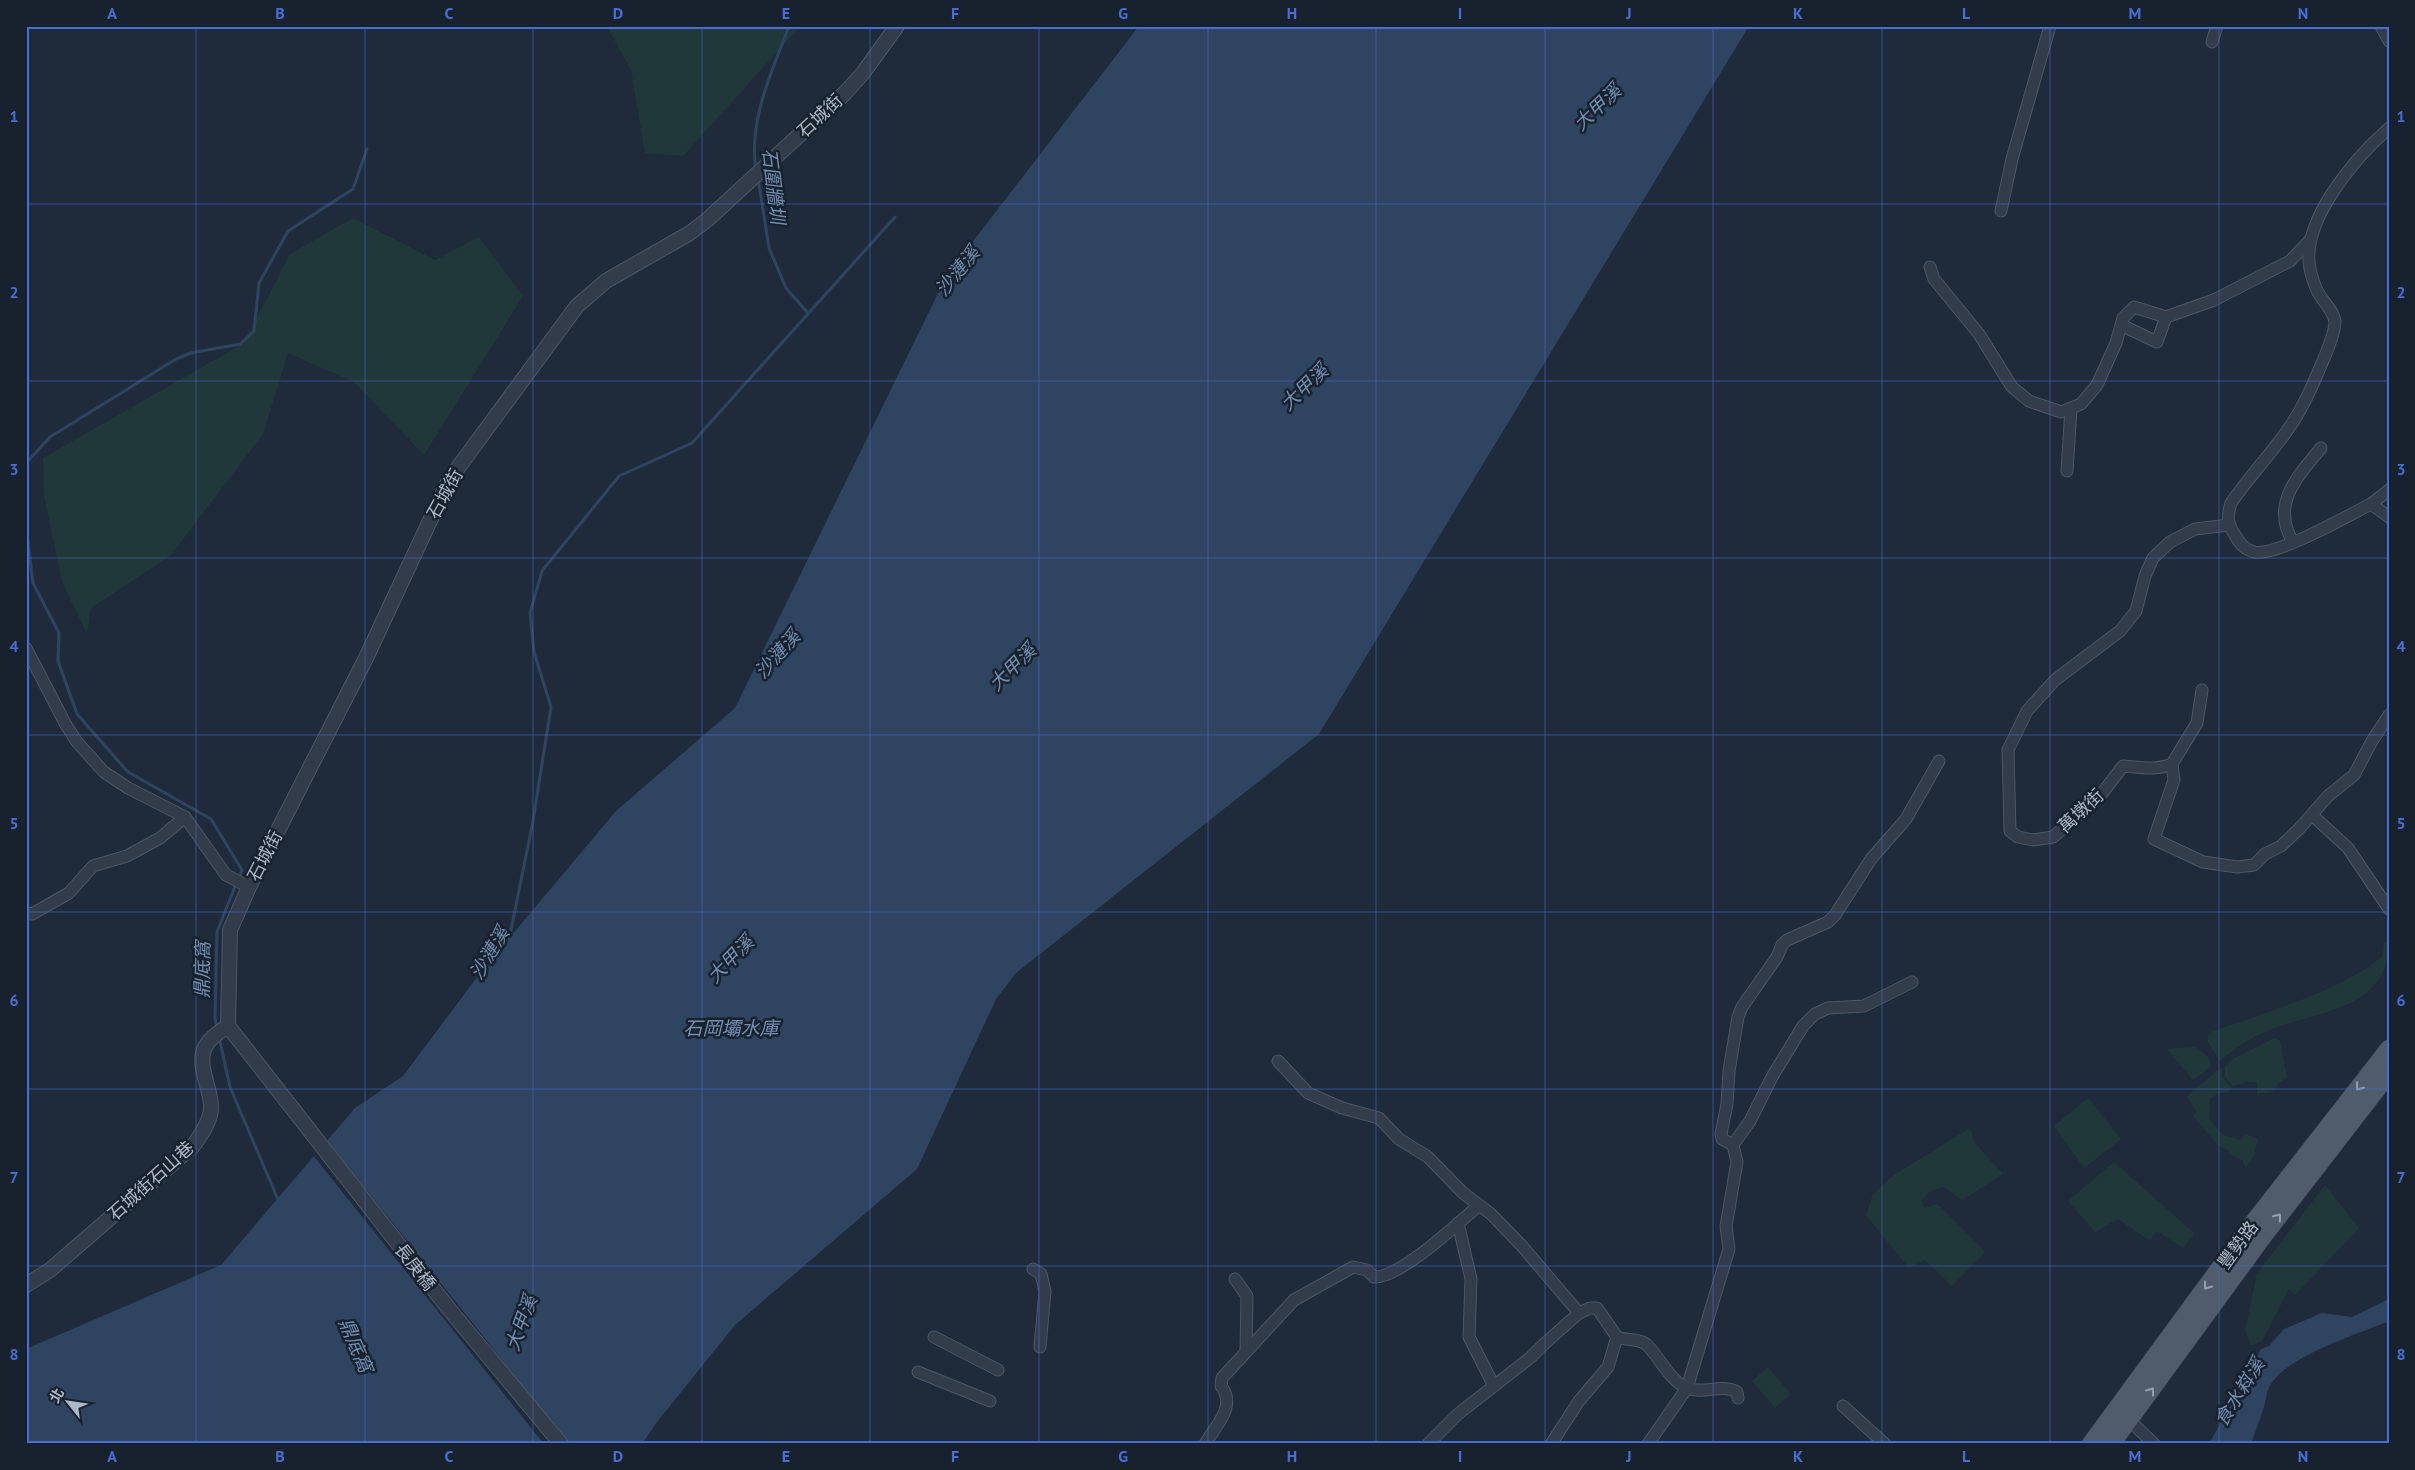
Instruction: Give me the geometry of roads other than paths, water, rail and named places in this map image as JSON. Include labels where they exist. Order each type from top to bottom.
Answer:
[{"type":"main road","name":"豐勢路","points":[[2111,1444],[2123,1414],[2251,1226],[2389,1049]]},
{"type":"main road","name":"豐勢路","points":[[2091,1444],[2123,1414],[2389,1073]]},
{"type":"street","name":"石城街","points":[[228,1026],[230,930],[246,886],[366,658],[445,486],[578,306],[606,281],[690,233],[707,220],[845,93],[863,73],[897,26]]},
{"type":"street","points":[[2001,211],[2012,159],[2050,26]]},
{"type":"street","points":[[2212,42],[2218,26]]},
{"type":"street","points":[[2381,26],[2389,42]]},
{"type":"street","points":[[2389,128],[2366,148],[2346,173],[2324,210],[2311,239],[2308,247],[2309,267],[2319,294],[2328,305],[2335,322],[2331,337],[2308,396],[2287,430],[2231,503],[2227,516],[2228,525],[2243,547],[2257,552],[2292,542],[2371,504],[2389,490]]},
{"type":"street","points":[[1930,267],[1934,280],[1979,334],[2012,386],[2029,401],[2061,412],[2081,404],[2096,385],[2124,318],[2134,307],[2166,317],[2214,300],[2290,261],[2311,239]]},
{"type":"street","points":[[2121,325],[2157,342],[2166,317]]},
{"type":"street","points":[[2067,471],[2071,408]]},
{"type":"street","points":[[2292,542],[2287,533],[2284,515],[2291,486],[2322,448]]},
{"type":"street","points":[[2371,504],[2389,517]]},
{"type":"street","name":"萬墩街","points":[[2172,764],[2162,768],[2149,769],[2123,766],[2100,796],[2053,837],[2033,840],[2018,837],[2010,831],[2008,750],[2027,711],[2055,680],[2120,631],[2136,611],[2145,576],[2153,558],[2170,542],[2195,529],[2228,525]]},
{"type":"street","points":[[26,648],[66,725],[77,742],[104,772],[128,788],[185,817],[226,875],[246,886]]},
{"type":"street","points":[[2202,690],[2197,723],[2172,764],[2174,780],[2154,838],[2203,862],[2237,867],[2254,865],[2265,854],[2281,846],[2328,796],[2354,775],[2372,741],[2389,716]]},
{"type":"street","points":[[1648,1444],[1687,1388],[1730,1249],[1726,1226],[1737,1162],[1733,1146],[1722,1139],[1720,1134],[1727,1104],[1730,1065],[1738,1017],[1742,1007],[1787,940],[1828,922],[1835,915],[1871,859],[1906,819],[1939,761]]},
{"type":"street","points":[[2312,815],[2348,848],[2389,909]]},
{"type":"street","points":[[26,914],[32,914],[69,893],[93,866],[127,856],[160,838],[185,817]]},
{"type":"street","points":[[1733,1146],[1750,1121],[1772,1077],[1803,1026],[1815,1014],[1828,1008],[1864,1006],[1912,982]]},
{"type":"street","name":"石城街石山巷","points":[[26,1285],[50,1270],[192,1146],[204,1128],[211,1109],[204,1064],[207,1043],[228,1026]]},
{"type":"street","name":"長庚橋","points":[[228,1026],[273,1087],[449,1310],[561,1444]]},
{"type":"street","points":[[1278,1061],[1308,1093],[1342,1108],[1380,1118],[1399,1140],[1428,1157],[1478,1206],[1491,1214],[1522,1246],[1579,1313]]},
{"type":"street","points":[[1205,1444],[1228,1404],[1227,1393],[1220,1382],[1294,1300],[1333,1276],[1353,1267],[1367,1270],[1374,1277],[1386,1276],[1425,1252],[1478,1206]]},
{"type":"street","points":[[1458,1223],[1472,1279],[1469,1337],[1494,1386]]},
{"type":"street","points":[[1033,1269],[1041,1274],[1045,1291],[1040,1347]]},
{"type":"street","points":[[1235,1278],[1247,1296],[1246,1351]]},
{"type":"street","points":[[1428,1444],[1458,1414],[1531,1357],[1579,1313],[1590,1308],[1597,1308],[1617,1337],[1646,1344],[1672,1375],[1687,1388],[1699,1390],[1731,1389],[1737,1392],[1738,1398]]},
{"type":"street","points":[[934,1337],[998,1370]]},
{"type":"street","points":[[1551,1444],[1579,1401],[1608,1367],[1617,1337]]},
{"type":"street","points":[[918,1372],[990,1401]]},
{"type":"street","points":[[1843,1406],[1885,1444]]},
{"type":"street","points":[[2123,1414],[2154,1444]]},
{"type":"water","points":[[1139,26],[1749,26],[1319,734],[1016,973],[996,999],[917,1169],[735,1325],[657,1422],[642,1444],[26,1444],[26,1349],[221,1265],[355,1108],[403,1076],[484,968],[616,811],[735,708],[947,275]]},
{"type":"water","name":"食水嵙溪","points":[[2389,1299],[2389,1321],[2305,1357],[2289,1366],[2277,1377],[2268,1390],[2251,1444],[2209,1444],[2261,1349],[2269,1346],[2284,1329],[2322,1313],[2352,1317]]},
{"type":"waterway","name":"石圍牆圳","points":[[756,170],[754,151],[758,115],[763,96],[789,26]]},
{"type":"waterway","points":[[26,463],[50,437],[176,359],[191,353],[240,344],[254,331],[259,283],[288,231],[353,189],[367,149]]},
{"type":"waterway","name":"石圍牆圳","points":[[758,178],[769,248],[786,288],[808,313]]},
{"type":"waterway","name":"沙漣溪","points":[[509,940],[533,821],[551,707],[534,652],[530,613],[542,571],[619,476],[692,443],[895,217]]},
{"type":"waterway","name":"鼎底窩","points":[[26,526],[33,583],[59,633],[58,661],[77,714],[128,772],[211,819],[242,870],[239,878]]},
{"type":"waterway","name":"鼎底窩","points":[[217,1029],[215,1018],[217,932],[236,884]]},
{"type":"waterway","name":"鼎底窩","points":[[219,1037],[230,1087],[279,1202]]},
{"type":"water label","name":"大甲溪","points":[[1597,107]]},
{"type":"water label","name":"大甲溪","points":[[1304,387]]},
{"type":"water label","name":"大甲溪","points":[[1012,667]]},
{"type":"water label","name":"大甲溪","points":[[730,959]]},
{"type":"water label","name":"石岡壩水庫","points":[[731,1028]]},
{"type":"water label","name":"大甲溪","points":[[521,1323]]}]
